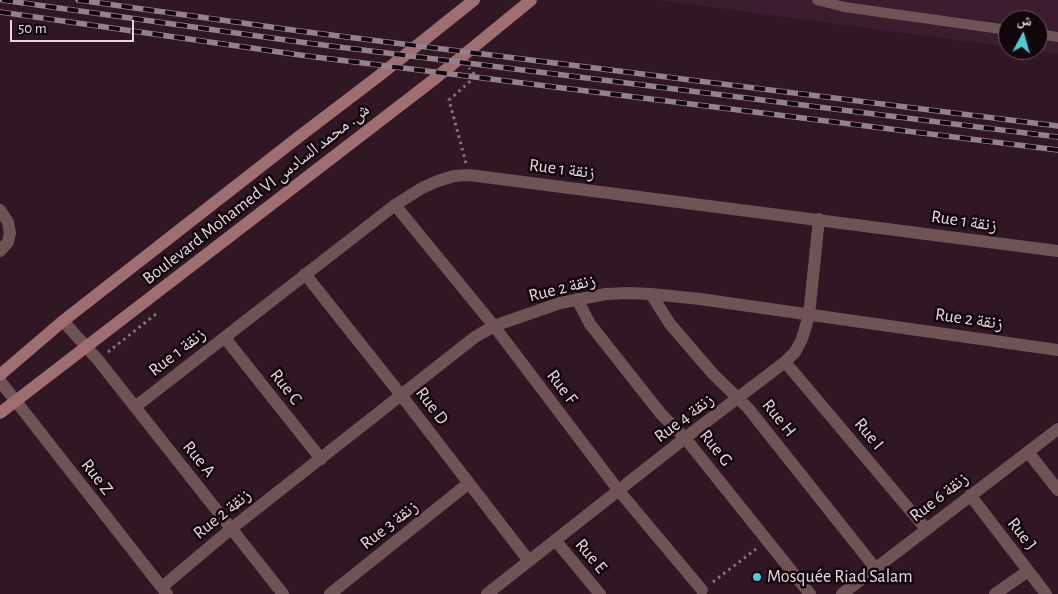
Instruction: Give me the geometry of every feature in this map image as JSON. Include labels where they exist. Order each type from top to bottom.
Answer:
[{"type":"main road","name":"Boulevard Mohamed VI ش. محمد السادس","points":[[0,375],[64,321],[288,145],[380,76],[474,0]]},
{"type":"main road","name":"Boulevard Mohamed VI ش. محمد السادس","points":[[0,413],[432,81],[531,0]]},
{"type":"street","name":"Rue 1 زنقة","points":[[135,407],[395,205],[422,188],[454,176],[469,175],[1058,251]]},
{"type":"street","name":"Rue F","points":[[395,205],[494,326],[619,491],[702,590]]},
{"type":"street","points":[[0,210],[8,222],[10,233],[8,242],[0,251]]},
{"type":"street","name":"Rue 4 زنقة","points":[[487,594],[785,362],[795,352],[802,339],[809,315],[819,219]]},
{"type":"street","name":"Rue D","points":[[305,274],[529,561]]},
{"type":"street","name":"Rue 2 زنقة","points":[[165,590],[232,528],[475,337],[494,326],[539,309],[614,294],[651,294],[700,299],[1058,350]]},
{"type":"street","name":"Rue H","points":[[651,294],[670,324],[712,374],[739,398],[876,569]]},
{"type":"street","name":"Rue G","points":[[577,300],[590,324],[661,414],[685,438],[810,594]]},
{"type":"street","name":"Rue A","points":[[64,321],[232,528],[282,594]]},
{"type":"street","name":"Rue C","points":[[225,338],[321,459]]},
{"type":"street","name":"Rue I","points":[[785,362],[926,529]]},
{"type":"street","name":"Rue Z","points":[[0,381],[165,590]]},
{"type":"street","name":"Rue 6 زنقة","points":[[842,594],[1058,429]]},
{"type":"street","points":[[1028,452],[1058,490]]},
{"type":"street","name":"Rue 3 زنقة","points":[[330,594],[469,483]]},
{"type":"street","name":"Rue J","points":[[970,495],[1046,594]]},
{"type":"street","name":"Rue E","points":[[555,540],[600,594]]},
{"type":"street","points":[[995,594],[1028,570]]},
{"type":"lane","points":[[818,0],[844,7],[998,29]]},
{"type":"path","points":[[469,175],[449,100],[476,76]]},
{"type":"path","points":[[702,590],[768,541]]},
{"type":"shaded area","points":[[659,0],[1058,0],[1058,54],[1048,53],[1048,10],[998,10],[998,46]]},
{"type":"railway","points":[[2,0],[307,43],[1058,137]]},
{"type":"railway","points":[[78,0],[307,32],[1058,126]]},
{"type":"railway","points":[[0,12],[307,56],[1058,150]]},
{"type":"place","name":"Mosquée Riad Salam","points":[[757,577]]}]
